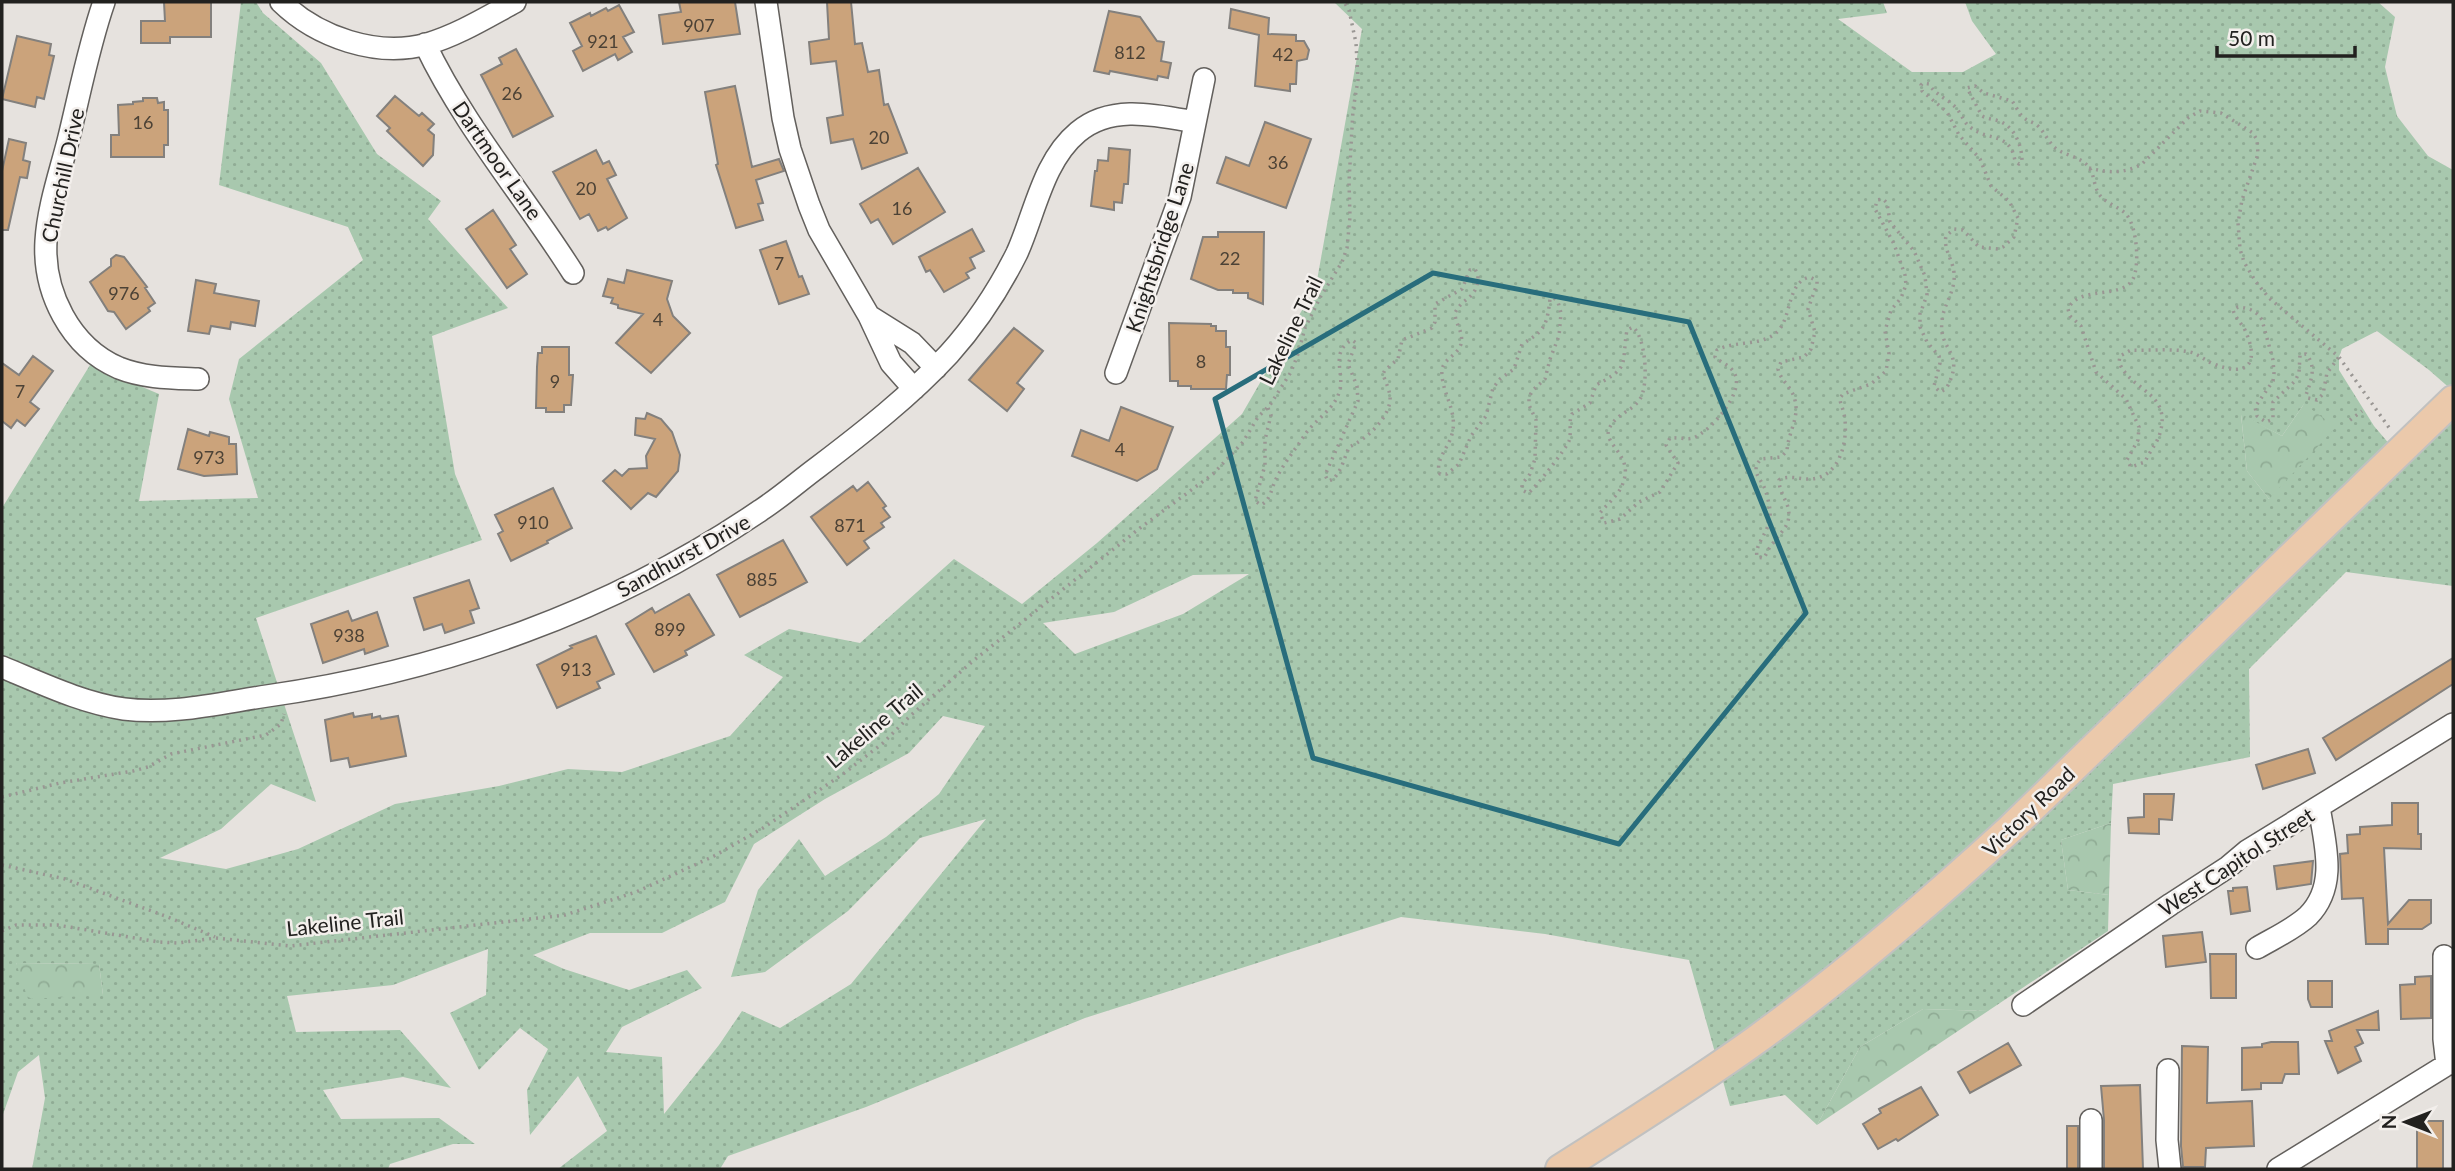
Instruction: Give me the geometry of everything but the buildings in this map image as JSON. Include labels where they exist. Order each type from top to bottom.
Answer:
[{"type":"main road","name":"Victory Road","points":[[1560,1169],[1755,1040],[1835,981],[1938,895],[2010,829],[2453,400]]},
{"type":"street","name":"Churchill Drive","points":[[104,2],[49,219],[46,258],[51,291],[66,321],[77,335],[109,363],[148,376],[198,379]]},
{"type":"street","points":[[281,2],[317,29],[352,42],[388,47],[425,44],[458,32],[515,2]]},
{"type":"street","points":[[766,2],[783,118],[799,179],[819,230],[869,316],[891,363],[914,389]]},
{"type":"street","name":"Dartmoor Lane","points":[[425,44],[441,78],[573,273]]},
{"type":"street","name":"Knightsbridge Lane","points":[[1116,373],[1180,197],[1204,79]]},
{"type":"street","name":"Sandhurst Drive","points":[[2,667],[74,696],[123,709],[172,710],[347,684],[419,667],[548,624],[606,598],[673,564],[762,509],[845,447],[936,368],[993,296],[1017,251],[1051,169],[1069,140],[1091,123],[1115,115],[1141,114],[1195,122]]},
{"type":"street","points":[[869,316],[912,343],[936,368]]},
{"type":"street","name":"West Capitol Street","points":[[2023,1005],[2228,867],[2247,851],[2453,724]]},
{"type":"street","points":[[2257,948],[2309,915],[2326,888],[2327,853],[2319,807]]},
{"type":"street","points":[[2278,1169],[2450,1063],[2444,1039],[2444,956]]},
{"type":"street","points":[[2168,1070],[2167,1140],[2170,1169]]},
{"type":"street","points":[[2091,1120],[2091,1169]]},
{"type":"path","name":"Lakeline Trail","points":[[2,931],[16,925],[57,925],[177,943],[216,938],[290,946],[565,915],[636,892],[714,856],[763,828],[843,774],[883,743],[973,661],[1140,528],[1213,474],[1268,408],[1291,372],[1305,328],[1347,248],[1353,110],[1358,79],[1356,43],[1349,10],[1344,2]]},
{"type":"path","points":[[1268,408],[1271,415],[1266,433],[1263,478],[1255,497],[1255,501],[1261,505],[1268,500],[1276,478],[1304,436],[1337,397],[1341,382],[1338,360],[1348,343],[1356,343],[1348,364],[1357,386],[1358,401],[1345,433],[1332,454],[1325,475],[1328,481],[1334,479],[1341,468],[1349,447],[1369,435],[1387,411],[1390,399],[1383,374],[1398,359],[1402,340],[1432,328],[1435,322],[1435,304],[1458,292],[1470,270],[1475,269],[1478,275],[1475,292],[1455,313],[1462,335],[1461,343],[1456,353],[1445,361],[1442,370],[1443,382],[1451,404],[1453,427],[1451,438],[1438,464],[1438,471],[1440,474],[1447,474],[1459,464],[1471,436],[1486,416],[1493,388],[1514,369],[1522,344],[1538,336],[1544,328],[1550,299],[1555,298],[1559,302],[1561,313],[1559,336],[1545,379],[1529,397],[1529,405],[1536,420],[1535,459],[1533,469],[1522,484],[1522,490],[1528,492],[1535,489],[1547,469],[1565,448],[1570,437],[1569,423],[1572,414],[1590,403],[1596,385],[1611,379],[1619,370],[1625,358],[1627,330],[1633,327],[1639,334],[1644,354],[1642,394],[1637,403],[1620,414],[1608,431],[1609,440],[1623,457],[1625,470],[1621,488],[1600,513],[1604,523],[1613,522],[1627,515],[1639,502],[1660,492],[1677,468],[1678,460],[1666,445],[1668,440],[1675,437],[1693,438],[1728,408],[1735,390],[1736,377],[1733,370],[1715,357],[1717,350],[1747,344],[1775,334],[1784,322],[1797,287],[1802,280],[1810,276],[1817,281],[1808,309],[1815,332],[1811,349],[1804,357],[1781,362],[1778,369],[1794,395],[1796,407],[1787,451],[1781,457],[1761,460],[1755,471],[1764,486],[1770,508],[1770,524],[1756,555],[1764,558],[1789,521],[1788,507],[1779,480],[1785,477],[1815,479],[1833,469],[1842,447],[1844,414],[1840,398],[1843,394],[1878,380],[1888,366],[1889,349],[1885,331],[1891,310],[1901,298],[1906,280],[1894,244],[1875,209],[1878,200],[1883,199],[1887,203],[1891,222],[1914,251],[1925,276],[1927,295],[1920,314],[1920,327],[1923,337],[1938,356],[1940,363],[1934,386],[1940,392],[1946,389],[1955,366],[1955,359],[1941,329],[1954,280],[1953,266],[1945,245],[1946,236],[1954,229],[1963,230],[1979,247],[1998,249],[2009,243],[2017,231],[2018,218],[2012,206],[1991,186],[1977,153],[1959,135],[1947,112],[1922,91],[1921,85],[1929,84],[1934,92],[1955,107],[1973,130],[2009,145],[2017,163],[2021,163],[2023,157],[2014,133],[2000,121],[1982,116],[1972,94],[1967,90],[1968,86],[1975,86],[1984,93],[2012,101],[2020,114],[2038,125],[2055,149],[2078,159],[2089,168],[2112,173],[2133,169],[2142,164],[2195,113],[2206,110],[2221,113],[2245,126],[2257,140],[2258,155],[2242,200],[2238,223],[2244,262],[2269,298],[2339,357],[2388,426],[2406,445]]},
{"type":"path","points":[[2089,168],[2099,194],[2125,212],[2131,221],[2136,269],[2128,285],[2099,292],[2072,303],[2068,312],[2081,326],[2096,372],[2126,399],[2137,421],[2138,440],[2127,460],[2131,467],[2145,462],[2159,436],[2161,420],[2157,400],[2129,379],[2121,367],[2119,362],[2124,353],[2131,350],[2193,352],[2216,366],[2240,371],[2249,363],[2250,350],[2244,330],[2233,310],[2238,307],[2250,309],[2262,320],[2274,367],[2273,381],[2255,407],[2257,416],[2266,422],[2274,416],[2272,406],[2275,398],[2295,381],[2300,355],[2306,354],[2311,361],[2312,374],[2306,395],[2311,400],[2317,400],[2323,394],[2327,373],[2339,357]]},
{"type":"path","points":[[2350,420],[2362,411]]},
{"type":"path","points":[[2,797],[60,783],[133,771],[148,767],[171,754],[267,735],[275,730],[284,716],[281,694]]},
{"type":"path","points":[[2,865],[65,879],[167,916],[216,938]]},
{"type":"highlighted area","points":[[1433,273],[1689,322],[1806,613],[1619,844],[1313,758],[1215,399]]},
{"type":"green space","points":[[241,2],[256,2],[263,13],[321,63],[377,154],[441,201],[428,219],[508,308],[432,336],[455,474],[482,540],[256,618],[316,802],[271,784],[221,829],[160,858],[226,869],[298,849],[395,804],[499,786],[568,769],[622,772],[730,736],[783,677],[744,655],[789,629],[860,643],[954,559],[1022,604],[1097,543],[1242,414],[1316,286],[1362,29],[1334,2],[1883,2],[1887,13],[1838,19],[1912,72],[1963,72],[1996,54],[1972,21],[1965,2],[2378,2],[2395,17],[2385,67],[2397,116],[2428,156],[2453,170],[2453,391],[2377,331],[2342,349],[2339,370],[2374,426],[2397,453],[2453,400],[2453,586],[2346,572],[2249,669],[2250,757],[2113,784],[2111,823],[2061,840],[2068,890],[2109,895],[2108,931],[1988,1011],[1923,1009],[1860,1047],[1817,1125],[1785,1095],[1730,1106],[1689,960],[1545,934],[1401,917],[1085,1018],[866,1107],[728,1156],[720,1169],[558,1169],[607,1131],[578,1076],[530,1135],[527,1090],[548,1049],[520,1028],[479,1070],[450,1013],[486,995],[488,949],[393,985],[287,996],[296,1032],[400,1030],[451,1088],[403,1077],[323,1090],[341,1119],[439,1118],[475,1144],[453,1144],[390,1164],[388,1169],[32,1169],[45,1098],[39,1055],[18,1072],[2,1117],[2,508],[90,365],[159,394],[139,501],[258,498],[229,399],[239,359],[363,260],[348,227],[219,185]],"holes":[[[2304,404],[2269,499],[2247,471],[2241,415],[2282,436]],[[1249,574],[1183,614],[1075,654],[1043,623],[1114,612],[1193,575]],[[943,716],[985,726],[939,794],[886,837],[825,876],[799,839],[758,890],[731,977],[765,972],[848,911],[920,838],[986,819],[851,984],[780,1028],[742,1011],[719,1045],[664,1114],[662,1057],[606,1052],[622,1027],[702,988],[687,970],[629,990],[564,969],[533,955],[590,933],[662,933],[725,902],[754,844],[825,799],[909,753]],[[16,964],[99,964],[103,995]]]},
{"type":"green space","points":[[2304,404],[2336,427],[2269,499],[2247,471],[2241,414],[2282,436]]},
{"type":"green space","points":[[2111,823],[2109,895],[2068,890],[2061,840]]},
{"type":"green space","points":[[16,963],[99,964],[103,995],[28,999]]},
{"type":"green space","points":[[1923,1009],[1988,1011],[1817,1125],[1860,1047]]}]
